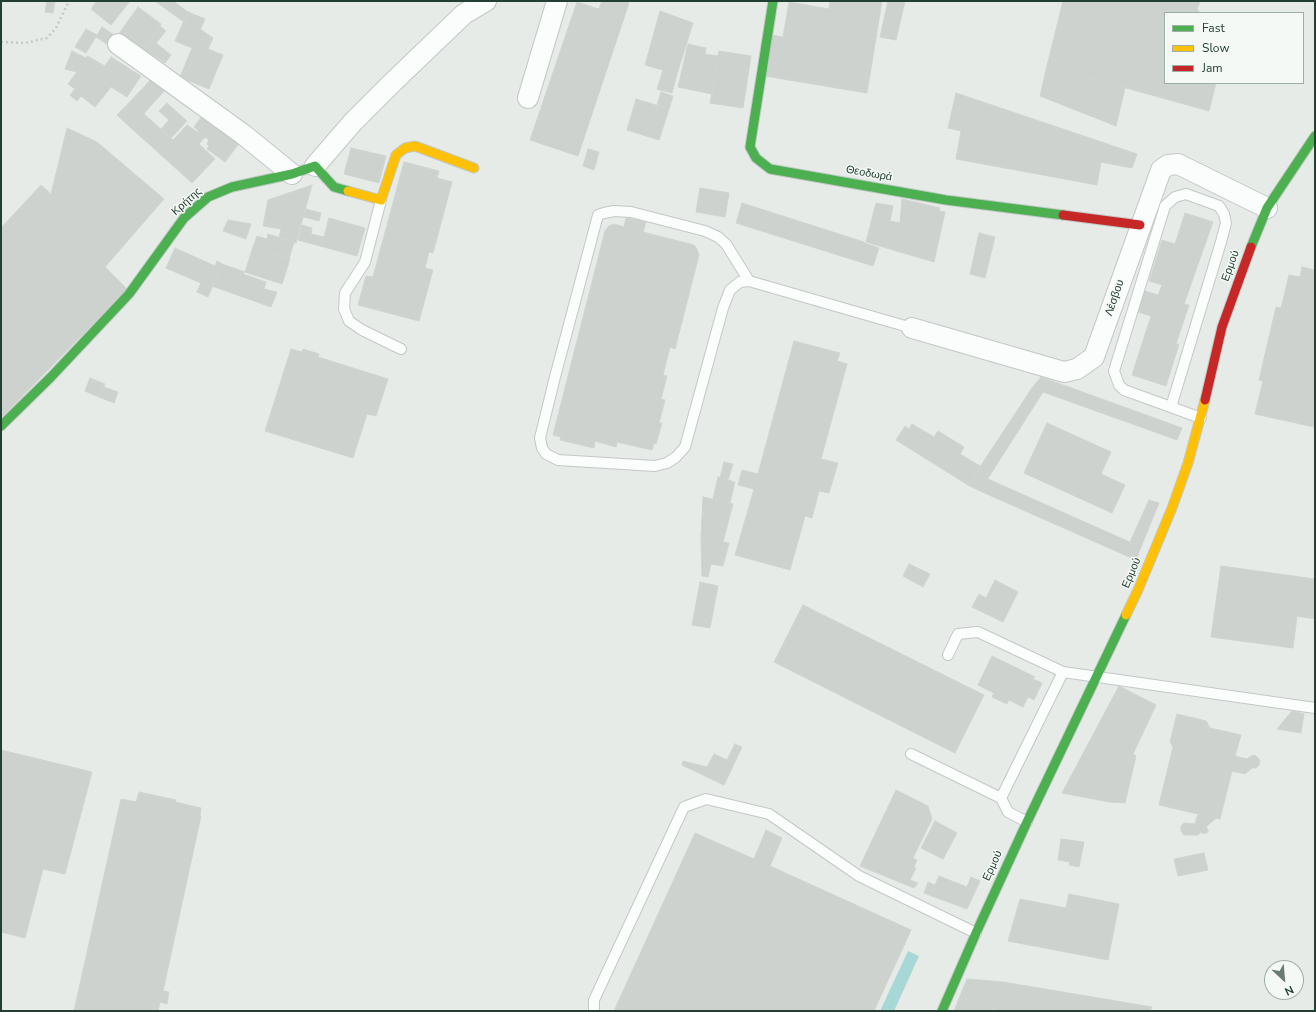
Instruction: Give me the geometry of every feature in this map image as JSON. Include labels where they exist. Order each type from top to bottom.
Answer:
[{"type":"street","points":[[474,168],[414,146],[405,148],[396,155],[381,200],[362,196],[334,187],[315,166],[353,122],[393,82],[464,14],[486,1]]},
{"type":"street","points":[[528,98],[557,1]]},
{"type":"street","name":"Θεοδωρά","points":[[773,1],[750,147],[756,158],[770,168],[946,200],[1140,225]]},
{"type":"street","points":[[118,44],[244,135],[292,174]]},
{"type":"street","name":"Ερμού","points":[[942,1011],[976,932],[1027,822],[1138,590],[1169,515],[1188,463],[1201,418],[1222,327],[1248,254],[1267,208],[1315,136]]},
{"type":"street","name":"Λέσβου","points":[[912,328],[1064,372],[1077,369],[1094,357],[1160,170],[1168,165],[1178,164],[1267,208]]},
{"type":"street","name":"Κρήτης","points":[[1,426],[51,377],[129,294],[184,218],[208,197],[232,187],[292,174],[315,166]]},
{"type":"lane","points":[[1171,407],[1226,222],[1224,214],[1219,206],[1186,194],[1175,196],[1165,206],[1114,371],[1119,385],[1124,390],[1201,418]]},
{"type":"lane","points":[[381,200],[366,262],[345,293],[344,309],[349,321],[362,330],[401,349]]},
{"type":"lane","points":[[749,281],[726,244],[718,237],[705,231],[631,212],[614,211],[604,212],[598,215],[595,220],[540,438],[542,448],[546,454],[558,460],[655,466],[668,463],[676,458],[684,447],[723,308],[730,290],[740,282],[749,281],[912,328]]},
{"type":"lane","points":[[948,655],[958,634],[978,632],[1063,672],[1315,708]]},
{"type":"lane","points":[[1001,798],[1063,672]]},
{"type":"lane","points":[[910,754],[1001,798],[1008,812],[1027,822]]},
{"type":"lane","points":[[594,1011],[594,1000],[684,808],[706,799],[769,814],[859,876],[976,932]]},
{"type":"path","points":[[1,42],[25,43],[47,38],[56,28],[69,1]]},
{"type":"water","points":[[908,951],[919,956],[894,1011],[880,1011]]},
{"type":"building","points":[[47,1],[55,2],[53,13],[45,12]]},
{"type":"building","points":[[97,1],[130,1],[111,25],[91,9]]},
{"type":"building","points":[[155,1],[173,1],[188,12],[184,22]]},
{"type":"building","points":[[602,1],[624,1],[629,3],[578,156],[530,140],[577,2],[599,9]]},
{"type":"building","points":[[830,1],[882,1],[867,93],[765,76],[771,35],[783,37],[789,2],[829,9]]},
{"type":"building","points":[[888,1],[905,1],[896,40],[880,37]]},
{"type":"building","points":[[1063,1],[1200,1],[1197,9],[1199,12],[1164,12],[1164,84],[1216,84],[1209,111],[1047,66]]},
{"type":"building","points":[[138,7],[161,24],[141,53],[118,35]]},
{"type":"building","points":[[660,11],[693,23],[677,74],[645,65]]},
{"type":"building","points":[[188,12],[205,19],[192,48],[175,41]]},
{"type":"building","points":[[160,26],[166,31],[156,43],[171,55],[165,63],[144,49]]},
{"type":"building","points":[[102,27],[114,35],[108,45],[96,37]]},
{"type":"building","points":[[86,29],[97,35],[86,53],[75,47]]},
{"type":"building","points":[[200,29],[213,38],[208,49],[223,55],[209,89],[180,77]]},
{"type":"building","points":[[688,44],[706,48],[705,54],[718,56],[712,94],[678,87]]},
{"type":"building","points":[[72,51],[86,58],[87,56],[105,66],[97,78],[111,87],[95,107],[81,96],[77,101],[70,95],[75,89],[68,84],[77,72],[65,69]]},
{"type":"building","points":[[719,51],[751,56],[743,108],[710,103]]},
{"type":"building","points":[[111,57],[141,76],[127,97],[97,78]]},
{"type":"building","points":[[1047,66],[1125,88],[1116,126],[1040,96]]},
{"type":"building","points":[[663,70],[677,74],[672,93],[657,89]]},
{"type":"building","points":[[154,76],[167,88],[156,100],[143,88]]},
{"type":"building","points":[[143,88],[156,100],[131,128],[117,115]]},
{"type":"building","points":[[661,92],[673,96],[669,109],[657,105]]},
{"type":"building","points":[[956,93],[1137,154],[1132,168],[1101,162],[1097,185],[956,159],[961,131],[948,128]]},
{"type":"building","points":[[636,99],[669,109],[659,140],[627,130]]},
{"type":"building","points":[[167,103],[187,121],[171,138],[161,129],[169,120],[159,111]]},
{"type":"building","points":[[205,112],[240,142],[225,162],[207,149],[209,146],[207,144],[209,140],[194,127]]},
{"type":"building","points":[[144,114],[173,140],[160,154],[131,128]]},
{"type":"building","points":[[187,125],[205,137],[199,144],[215,159],[192,183],[160,154]]},
{"type":"building","points":[[67,128],[97,142],[164,199],[105,267],[127,289],[1,418],[1,228],[41,185],[51,194]]},
{"type":"building","points":[[351,148],[386,156],[379,183],[344,174]]},
{"type":"building","points":[[588,149],[599,152],[594,170],[583,166]]},
{"type":"building","points":[[404,162],[439,171],[437,178],[452,182],[433,253],[429,252],[425,268],[433,270],[419,321],[358,305],[366,276],[373,277]]},
{"type":"building","points":[[312,185],[296,243],[279,238],[281,229],[263,226],[268,200]]},
{"type":"building","points":[[700,188],[729,193],[725,217],[696,212]]},
{"type":"building","points":[[902,199],[940,208],[939,211],[945,212],[934,262],[866,242],[876,203],[893,206],[890,221],[900,223]]},
{"type":"building","points":[[742,203],[879,248],[873,266],[736,223]]},
{"type":"building","points":[[306,209],[321,213],[319,221],[304,217]]},
{"type":"building","points":[[1185,213],[1213,222],[1184,304],[1189,305],[1176,344],[1179,344],[1166,386],[1132,375],[1151,316],[1138,312],[1145,291],[1158,295],[1162,285],[1149,281],[1162,240],[1175,244]]},
{"type":"building","points":[[329,218],[365,228],[357,256],[298,240],[302,225],[312,228],[311,234],[324,237]]},
{"type":"building","points":[[626,218],[646,222],[643,232],[694,245],[699,255],[675,349],[670,347],[663,375],[667,376],[661,399],[665,400],[659,423],[662,423],[656,444],[654,443],[652,450],[617,442],[616,447],[595,441],[594,448],[560,440],[561,437],[553,435],[605,231],[609,226],[614,224],[624,227]]},
{"type":"building","points":[[228,220],[251,224],[246,239],[223,231]]},
{"type":"building","points":[[979,233],[995,237],[985,278],[970,274]]},
{"type":"building","points":[[268,234],[294,242],[289,259],[253,247],[257,236],[267,239]]},
{"type":"building","points":[[253,247],[290,259],[282,284],[245,272]]},
{"type":"building","points":[[175,248],[215,266],[217,261],[222,264],[208,297],[197,292],[201,283],[166,268]]},
{"type":"building","points":[[222,264],[245,272],[243,274],[266,282],[264,289],[277,292],[271,307],[212,286]]},
{"type":"building","points":[[1302,267],[1315,270],[1314,427],[1255,414],[1263,381],[1259,380],[1276,307],[1281,308],[1289,275],[1300,277]]},
{"type":"building","points":[[794,341],[840,353],[837,361],[847,364],[821,459],[838,463],[829,493],[819,491],[812,518],[805,516],[790,570],[735,555],[754,489],[738,485],[742,470],[758,474]]},
{"type":"building","points":[[291,349],[302,352],[303,349],[319,354],[318,357],[388,379],[376,416],[367,414],[353,458],[265,431]]},
{"type":"building","points":[[1041,377],[1182,428],[1177,440],[1032,388]]},
{"type":"building","points":[[90,378],[105,384],[99,397],[85,391]]},
{"type":"building","points":[[104,387],[118,392],[114,403],[99,397]]},
{"type":"building","points":[[1032,388],[1043,392],[980,491],[968,485]]},
{"type":"building","points":[[1047,423],[1111,452],[1101,474],[1125,485],[1112,513],[1024,473]]},
{"type":"building","points":[[912,424],[934,437],[938,431],[964,447],[960,454],[980,466],[968,485],[896,440],[905,426],[909,429]]},
{"type":"building","points":[[724,462],[733,464],[728,480],[720,478]]},
{"type":"building","points":[[718,477],[735,482],[730,503],[713,499]]},
{"type":"building","points":[[988,479],[1141,547],[1136,560],[980,491]]},
{"type":"building","points":[[703,497],[733,504],[723,542],[701,538]]},
{"type":"building","points":[[1149,500],[1159,503],[1141,547],[1130,542]]},
{"type":"building","points":[[701,538],[729,543],[723,566],[711,564],[708,577],[702,576]]},
{"type":"building","points":[[909,564],[930,574],[923,587],[903,576]]},
{"type":"building","points":[[1221,566],[1315,579],[1315,619],[1297,616],[1293,648],[1211,637]]},
{"type":"building","points":[[995,580],[1018,592],[1003,622],[972,607],[979,594],[986,598]]},
{"type":"building","points":[[700,582],[718,586],[710,628],[692,625]]},
{"type":"building","points":[[803,605],[984,695],[955,753],[774,662]]},
{"type":"building","points":[[992,656],[1035,677],[1033,679],[1042,683],[1034,700],[1028,697],[1023,707],[1009,700],[1007,704],[992,697],[994,693],[978,685]]},
{"type":"building","points":[[1119,686],[1156,705],[1133,754],[1136,756],[1125,803],[1109,802],[1062,793]]},
{"type":"building","points":[[1292,711],[1304,714],[1301,733],[1277,729]]},
{"type":"building","points":[[1177,714],[1206,721],[1210,728],[1241,735],[1235,756],[1247,759],[1255,755],[1260,761],[1256,768],[1252,768],[1245,774],[1232,771],[1220,819],[1216,818],[1206,827],[1208,832],[1204,834],[1201,832],[1198,835],[1184,835],[1181,831],[1181,826],[1184,823],[1195,824],[1198,814],[1159,805],[1173,747],[1170,742]]},
{"type":"building","points":[[735,744],[742,747],[724,785],[682,765],[683,761],[707,767],[714,754],[727,760]]},
{"type":"building","points":[[1,750],[92,772],[65,874],[43,869],[25,938],[1,932]]},
{"type":"building","points":[[896,790],[928,806],[932,819],[913,858],[917,860],[914,867],[916,868],[910,880],[918,883],[914,888],[860,866]]},
{"type":"building","points":[[139,792],[176,800],[175,802],[201,808],[201,816],[163,991],[169,992],[167,1004],[160,1002],[158,1011],[74,1011],[121,799],[136,802]]},
{"type":"building","points":[[935,821],[957,833],[943,859],[921,848]]},
{"type":"building","points":[[766,830],[782,838],[770,866],[911,930],[874,1011],[614,1011],[695,833],[754,859]]},
{"type":"building","points":[[1061,839],[1084,842],[1079,867],[1069,865],[1070,862],[1058,860]]},
{"type":"building","points":[[1204,853],[1208,870],[1178,876],[1174,859]]},
{"type":"building","points":[[939,876],[967,887],[971,877],[980,881],[967,909],[924,893],[928,882],[935,885]]},
{"type":"building","points":[[1069,894],[1119,904],[1108,960],[1008,941],[1020,899],[1066,908]]},
{"type":"building","points":[[967,979],[1003,982],[991,1011],[954,1011]]},
{"type":"building","points":[[1003,982],[1152,1007],[1150,1011],[1008,1011],[992,1009]]},
{"type":"traffic: fast","points":[[773,1],[750,147],[756,158],[770,169],[946,200],[1063,215]]},
{"type":"traffic: fast","points":[[1251,247],[1267,208],[1315,136]]},
{"type":"traffic: fast","points":[[1,426],[51,377],[129,294],[184,218],[208,197],[232,187],[292,174],[315,166],[334,187],[348,191]]},
{"type":"traffic: fast","points":[[942,1011],[1027,822],[1126,615]]},
{"type":"traffic: slow","points":[[348,191],[381,200],[396,155],[405,148],[415,146],[474,168]]},
{"type":"traffic: slow","points":[[1126,615],[1172,508],[1188,463],[1205,400]]},
{"type":"traffic: jam","points":[[1063,215],[1140,225]]},
{"type":"traffic: jam","points":[[1205,400],[1222,327],[1251,247]]}]
